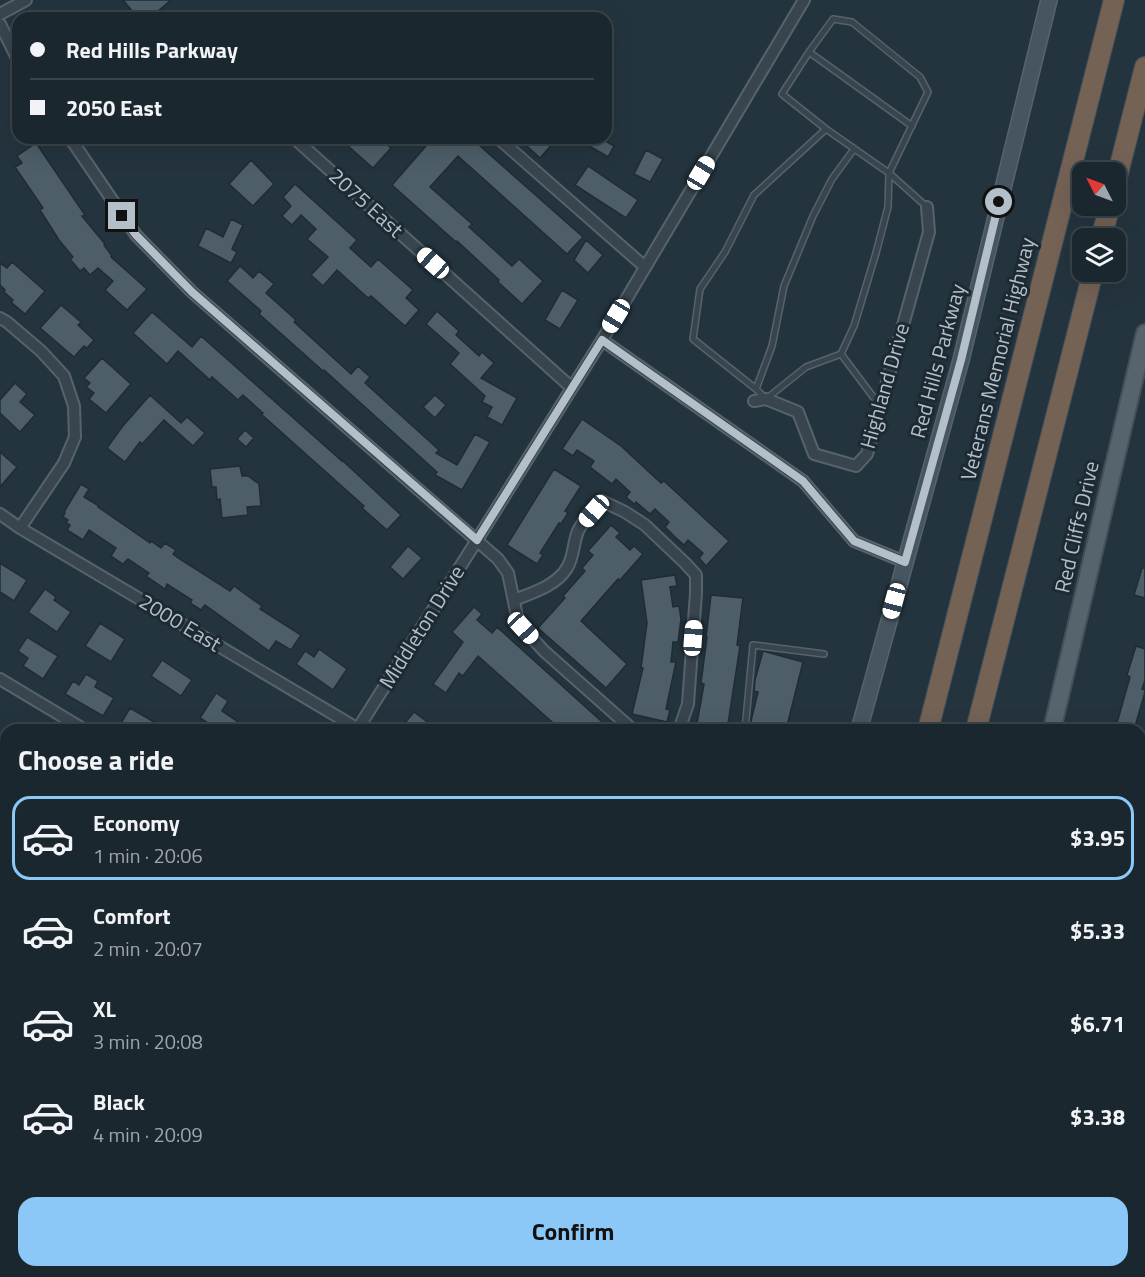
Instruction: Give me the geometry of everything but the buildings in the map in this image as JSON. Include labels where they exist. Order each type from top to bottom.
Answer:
[{"type":"highway","name":"Veterans Memorial Highway","points":[[930,724],[1114,0]]},
{"type":"highway","points":[[1121,162],[1145,67]]},
{"type":"highway","points":[[978,724],[1090,282]]},
{"type":"main road","name":"Red Hills Parkway","points":[[861,724],[961,360],[1049,0]]},
{"type":"main road","name":"Red Cliffs Drive","points":[[1053,724],[1145,333]]},
{"type":"street","points":[[0,14],[26,0]]},
{"type":"street","name":"Middleton Drive","points":[[362,724],[602,340],[804,0]]},
{"type":"street","points":[[0,24],[12,48]]},
{"type":"street","points":[[74,144],[136,235],[192,292],[498,559],[508,573],[516,616],[523,628],[544,651],[626,724]]},
{"type":"street","name":"2075 East","points":[[301,144],[572,388]]},
{"type":"street","points":[[505,144],[645,267]]},
{"type":"street","name":"Highland Drive","points":[[766,399],[798,412],[814,454],[856,466],[867,454],[929,232],[927,207]]},
{"type":"street","points":[[0,318],[41,351],[64,376],[74,406],[75,437],[64,463],[20,528]]},
{"type":"street","points":[[602,340],[803,481],[854,541],[905,562]]},
{"type":"street","points":[[754,401],[766,399]]},
{"type":"street","points":[[514,600],[536,592],[553,582],[567,568],[578,530],[602,501],[645,525],[696,575],[688,704],[681,724]]},
{"type":"street","name":"2000 East","points":[[0,514],[348,724]]},
{"type":"street","points":[[0,679],[75,724]]},
{"type":"lane","points":[[826,129],[754,195],[724,252],[700,290],[693,339],[766,399],[806,367],[841,354],[854,326],[876,253],[888,207],[889,173],[928,92],[921,77],[852,22],[833,19],[782,94],[826,129],[889,173],[927,207]]},
{"type":"lane","points":[[809,52],[912,126]]},
{"type":"lane","points":[[756,389],[772,346],[784,286],[827,188],[854,149]]},
{"type":"lane","points":[[841,354],[880,406]]},
{"type":"lane","points":[[746,724],[753,645],[824,654]]},
{"type":"route","points":[[122,216],[136,235],[192,292],[477,540],[602,340],[803,481],[854,541],[905,562],[961,360],[999,202]]}]
